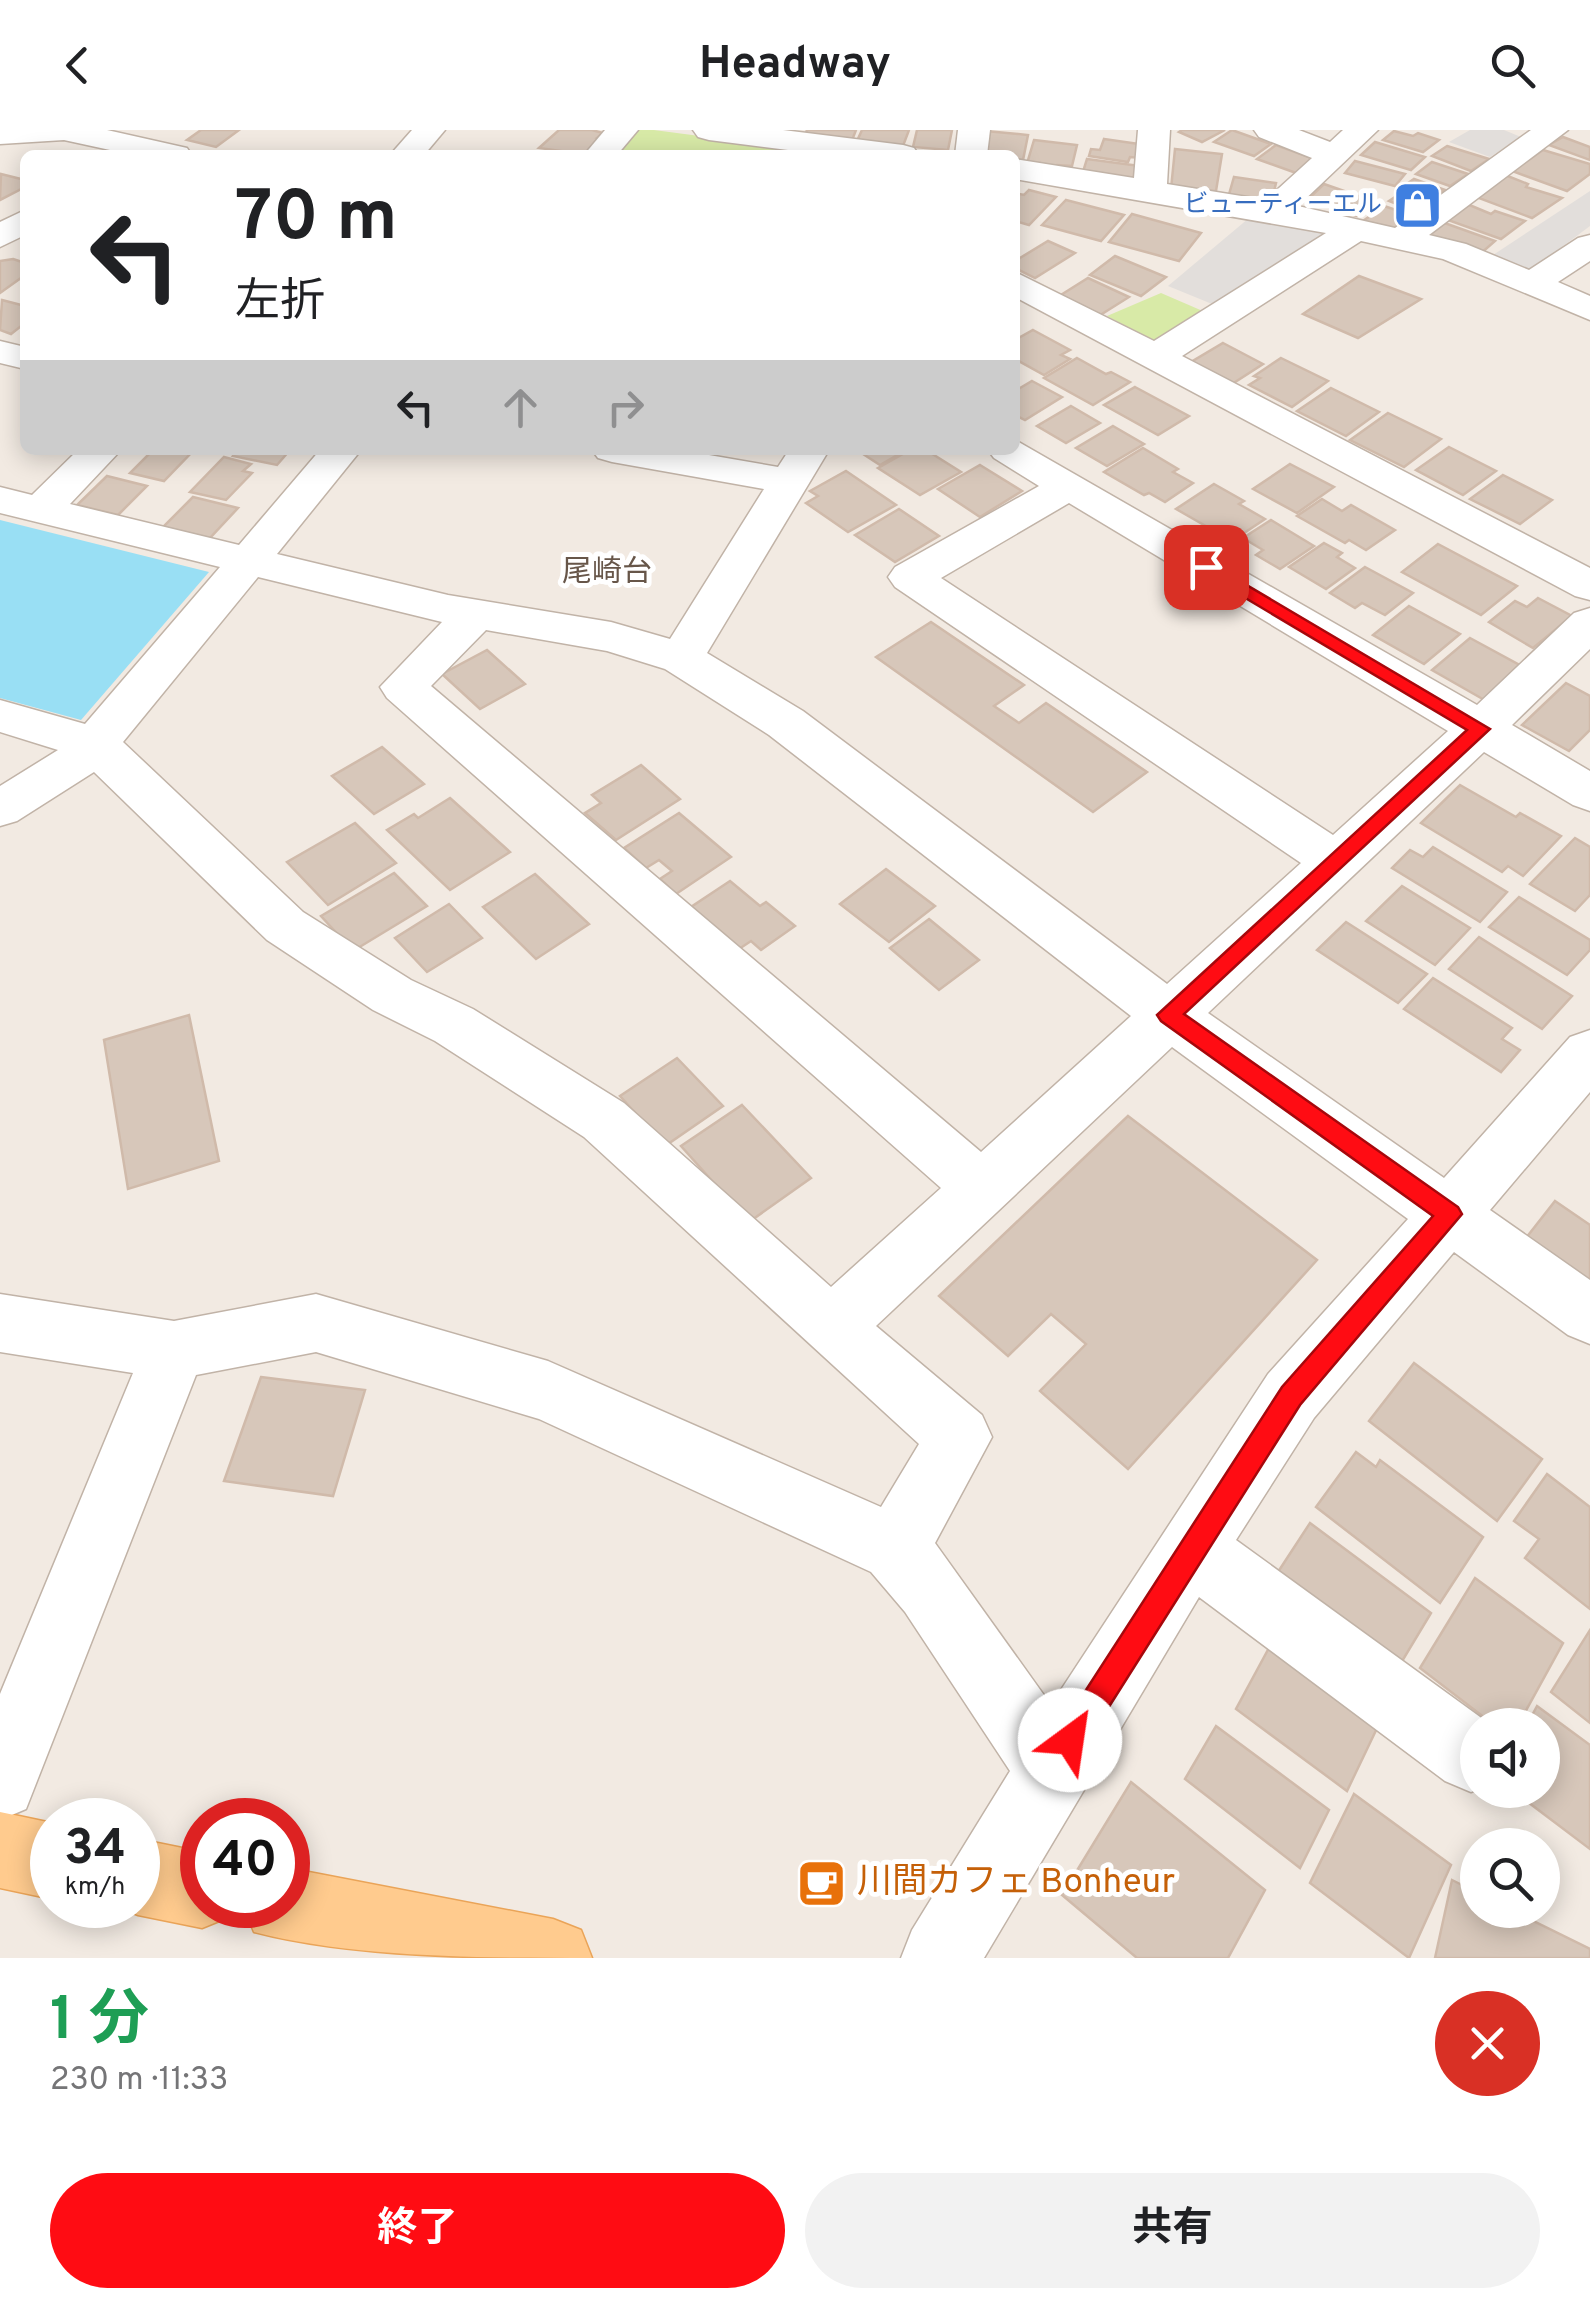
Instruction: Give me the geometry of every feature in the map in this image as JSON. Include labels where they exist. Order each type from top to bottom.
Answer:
[{"type":"main road","points":[[0,1850],[30,1856]]},
{"type":"main road","points":[[310,1911],[553,1958]]},
{"type":"street","points":[[0,134],[64,130],[124,150]]},
{"type":"street","points":[[411,150],[430,130]]},
{"type":"street","points":[[604,150],[622,130]]},
{"type":"street","points":[[709,130],[782,134],[874,150]]},
{"type":"street","points":[[1150,189],[1154,130]]},
{"type":"street","points":[[1270,130],[1334,155]]},
{"type":"street","points":[[1273,211],[1362,130]]},
{"type":"street","points":[[1402,239],[1552,130]]},
{"type":"street","points":[[1020,170],[1273,211],[1454,251],[1590,309]]},
{"type":"street","points":[[1154,357],[1356,229]]},
{"type":"street","points":[[1530,285],[1590,245]]},
{"type":"street","points":[[1027,302],[1154,357],[1590,586]]},
{"type":"street","points":[[41,510],[96,455]]},
{"type":"street","points":[[0,808],[66,770],[95,744],[337,455]]},
{"type":"street","points":[[671,455],[800,466],[680,658]]},
{"type":"street","points":[[1016,455],[1590,793]]},
{"type":"street","points":[[1069,486],[910,577],[1335,862]]},
{"type":"street","points":[[0,500],[476,614],[611,637],[680,658],[786,723],[1168,1015],[1590,1316]]},
{"type":"street","points":[[476,614],[403,687],[982,1188]]},
{"type":"street","points":[[831,1327],[1590,623]]},
{"type":"street","points":[[0,716],[95,744],[285,926],[392,995],[454,1025],[604,1120],[831,1327],[959,1437],[896,1548]]},
{"type":"street","points":[[940,1958],[1052,1770],[1291,1396],[1590,1053]]},
{"type":"street","points":[[0,1322],[174,1350],[316,1324],[548,1390],[896,1548],[929,1588],[1052,1770]]},
{"type":"street","points":[[0,1783],[174,1350]]},
{"type":"street","points":[[1192,1549],[1460,1748]]},
{"type":"green space","points":[[636,130],[654,130],[807,150],[619,150]]},
{"type":"green space","points":[[1161,293],[1205,312],[1153,341],[1107,316]]},
{"type":"shaded area","points":[[1470,130],[1504,130],[1521,137],[1490,157],[1449,142]]},
{"type":"shaded area","points":[[1590,191],[1590,226],[1527,273],[1487,259]]},
{"type":"shaded area","points":[[1255,213],[1271,214],[1327,234],[1217,306],[1168,286]]},
{"type":"water","points":[[0,520],[209,572],[81,720],[0,698]]},
{"type":"building","points":[[201,130],[239,130],[216,147],[187,140]]},
{"type":"building","points":[[559,130],[592,130],[603,133],[597,138],[605,140],[594,150],[539,148]]},
{"type":"building","points":[[807,130],[856,130],[851,143],[804,138]]},
{"type":"building","points":[[862,130],[909,130],[903,146],[857,141]]},
{"type":"building","points":[[917,130],[952,130],[948,150],[913,147]]},
{"type":"building","points":[[1225,130],[1202,142],[1179,132]]},
{"type":"building","points":[[1232,130],[1271,144],[1254,156],[1214,142]]},
{"type":"building","points":[[986,131],[1028,135],[1023,160],[1020,150],[981,150]]},
{"type":"building","points":[[1394,131],[1439,140],[1423,152],[1383,140]]},
{"type":"building","points":[[1563,137],[1590,147],[1590,160],[1549,145]]},
{"type":"building","points":[[1104,139],[1146,145],[1141,158],[1130,157],[1128,162],[1089,156],[1091,149],[1100,150]]},
{"type":"building","points":[[1034,140],[1077,145],[1072,166],[1057,165],[1055,170],[1026,167]]},
{"type":"building","points":[[1375,142],[1425,157],[1411,170],[1361,155]]},
{"type":"building","points":[[1276,145],[1317,160],[1299,174],[1257,159]]},
{"type":"building","points":[[1447,146],[1489,159],[1471,171],[1432,156]]},
{"type":"building","points":[[1175,149],[1222,154],[1216,191],[1171,189]]},
{"type":"building","points":[[1543,150],[1590,164],[1590,174],[1567,191],[1512,171]]},
{"type":"building","points":[[1087,159],[1140,166],[1135,182],[1082,175]]},
{"type":"building","points":[[1355,161],[1405,174],[1395,186],[1345,173]]},
{"type":"building","points":[[1432,162],[1468,174],[1450,186],[1416,174]]},
{"type":"building","points":[[1,174],[20,179],[20,190],[0,200]]},
{"type":"building","points":[[1505,175],[1528,184],[1526,187],[1562,198],[1532,218],[1476,197]]},
{"type":"building","points":[[1234,177],[1276,183],[1271,204],[1228,198]]},
{"type":"building","points":[[1414,179],[1445,190],[1435,198],[1404,186]]},
{"type":"building","points":[[1324,184],[1373,201],[1357,216],[1307,200]]},
{"type":"building","points":[[1029,190],[1056,197],[1029,225],[1020,222],[1020,194]]},
{"type":"building","points":[[1404,191],[1433,200],[1417,212],[1389,201]]},
{"type":"building","points":[[1066,200],[1124,215],[1101,241],[1042,225]]},
{"type":"building","points":[[1467,204],[1525,221],[1501,239],[1445,219]]},
{"type":"building","points":[[1384,206],[1417,217],[1403,228],[1391,229],[1363,221]]},
{"type":"building","points":[[1132,214],[1201,233],[1179,261],[1109,242]]},
{"type":"building","points":[[1439,221],[1495,241],[1479,255],[1416,238]]},
{"type":"building","points":[[1048,241],[1075,253],[1035,278],[1020,270],[1020,258]]},
{"type":"building","points":[[1115,256],[1166,277],[1141,296],[1090,275]]},
{"type":"building","points":[[0,261],[20,261],[20,279],[0,293]]},
{"type":"building","points":[[1359,276],[1421,299],[1358,338],[1303,314]]},
{"type":"building","points":[[1088,278],[1129,297],[1097,317],[1056,298]]},
{"type":"building","points":[[2,300],[20,305],[20,327],[11,334],[0,330]]},
{"type":"building","points":[[1033,330],[1070,350],[1061,355],[1070,359],[1044,375],[1020,362],[1020,337]]},
{"type":"building","points":[[1223,343],[1263,364],[1232,384],[1191,362]]},
{"type":"building","points":[[1077,358],[1130,382],[1093,405],[1044,378]]},
{"type":"building","points":[[1281,358],[1328,381],[1292,407],[1249,385],[1260,378],[1254,376]]},
{"type":"building","points":[[1032,381],[1062,397],[1025,420],[1020,418],[1020,388]]},
{"type":"building","points":[[1135,387],[1189,416],[1158,435],[1104,405]]},
{"type":"building","points":[[1331,388],[1379,412],[1346,436],[1297,411]]},
{"type":"building","points":[[1071,406],[1100,423],[1066,443],[1037,426]]},
{"type":"building","points":[[1388,413],[1441,439],[1404,467],[1350,440]]},
{"type":"building","points":[[1113,426],[1144,444],[1107,466],[1076,448]]},
{"type":"building","points":[[1449,447],[1496,471],[1463,495],[1416,470]]},
{"type":"building","points":[[1143,448],[1193,483],[1165,502],[1104,472]]},
{"type":"building","points":[[148,455],[189,455],[164,481],[130,473]]},
{"type":"building","points":[[234,455],[286,455],[277,465]]},
{"type":"building","points":[[865,455],[897,455],[880,465]]},
{"type":"building","points":[[901,455],[934,455],[961,472],[920,495],[878,468]]},
{"type":"building","points":[[224,457],[251,464],[243,471],[252,473],[226,500],[190,492]]},
{"type":"building","points":[[1290,464],[1334,487],[1297,513],[1253,489]]},
{"type":"building","points":[[980,465],[1022,491],[980,517],[938,489]]},
{"type":"building","points":[[846,471],[896,505],[848,532],[806,503],[818,496],[810,491]]},
{"type":"building","points":[[1503,475],[1552,500],[1520,524],[1470,499]]},
{"type":"building","points":[[107,476],[147,486],[118,515],[77,505]]},
{"type":"building","points":[[1214,484],[1265,519],[1232,541],[1176,509]]},
{"type":"building","points":[[193,497],[238,508],[208,540],[162,528]]},
{"type":"building","points":[[1322,499],[1342,511],[1351,505],[1395,530],[1366,550],[1349,540],[1345,543],[1297,516]]},
{"type":"building","points":[[899,509],[939,536],[895,562],[855,535]]},
{"type":"building","points":[[1271,520],[1314,546],[1280,569],[1256,555],[1263,550],[1243,538]]},
{"type":"building","points":[[1324,543],[1342,553],[1337,557],[1355,568],[1326,589],[1289,567]]},
{"type":"building","points":[[1438,544],[1517,586],[1481,615],[1402,572]]},
{"type":"building","points":[[1365,567],[1413,593],[1385,615],[1362,603],[1355,608],[1330,593]]},
{"type":"building","points":[[1538,598],[1572,616],[1533,648],[1489,622],[1515,601],[1527,607]]},
{"type":"building","points":[[1409,606],[1460,634],[1424,664],[1373,635]]},
{"type":"building","points":[[931,622],[1024,685],[994,706],[1019,723],[1046,703],[1147,772],[1093,812],[876,657]]},
{"type":"building","points":[[1470,638],[1525,668],[1488,702],[1432,670]]},
{"type":"building","points":[[487,650],[525,684],[480,709],[442,674]]},
{"type":"building","points":[[1566,683],[1590,696],[1590,730],[1569,751],[1522,725]]},
{"type":"building","points":[[382,747],[424,784],[374,814],[332,776]]},
{"type":"building","points":[[641,765],[680,799],[616,840],[585,813],[601,803],[592,795]]},
{"type":"building","points":[[1460,785],[1516,817],[1520,813],[1561,836],[1523,876],[1508,866],[1502,872],[1421,823]]},
{"type":"building","points":[[450,798],[510,852],[450,890],[387,830],[414,814],[418,818]]},
{"type":"building","points":[[679,813],[731,857],[676,894],[660,879],[672,871],[659,860],[646,868],[624,848]]},
{"type":"building","points":[[355,823],[396,863],[328,905],[287,862]]},
{"type":"building","points":[[1575,838],[1590,847],[1590,895],[1575,911],[1530,884]]},
{"type":"building","points":[[1433,847],[1507,892],[1480,922],[1392,868],[1410,850],[1423,857]]},
{"type":"building","points":[[886,869],[935,906],[889,942],[840,904]]},
{"type":"building","points":[[394,873],[427,906],[353,951],[321,916]]},
{"type":"building","points":[[535,874],[589,924],[536,959],[483,907]]},
{"type":"building","points":[[730,881],[760,906],[766,902],[795,926],[761,950],[751,941],[739,949],[691,907]]},
{"type":"building","points":[[1402,886],[1470,928],[1435,965],[1366,921]]},
{"type":"building","points":[[1519,897],[1590,940],[1590,950],[1567,975],[1489,927]]},
{"type":"building","points":[[449,904],[482,938],[427,972],[395,938]]},
{"type":"building","points":[[929,919],[979,960],[939,990],[890,948]]},
{"type":"building","points":[[1346,922],[1427,974],[1398,1003],[1317,950]]},
{"type":"building","points":[[1479,937],[1572,996],[1542,1029],[1449,969]]},
{"type":"building","points":[[1433,978],[1512,1028],[1502,1039],[1520,1050],[1501,1072],[1404,1009]]},
{"type":"building","points":[[189,1015],[219,1161],[128,1189],[104,1040]]},
{"type":"building","points":[[677,1058],[723,1106],[665,1146],[620,1096]]},
{"type":"building","points":[[742,1105],[811,1178],[749,1222],[681,1146]]},
{"type":"building","points":[[1128,1116],[1317,1260],[1128,1469],[1040,1391],[1086,1344],[1051,1314],[1008,1356],[939,1296]]},
{"type":"building","points":[[1555,1201],[1590,1225],[1590,1283],[1526,1238]]},
{"type":"building","points":[[1414,1363],[1542,1459],[1497,1521],[1369,1421]]},
{"type":"building","points":[[261,1377],[365,1390],[333,1496],[224,1481]]},
{"type":"building","points":[[1356,1452],[1376,1467],[1380,1460],[1483,1537],[1440,1603],[1316,1507]]},
{"type":"building","points":[[1547,1474],[1590,1507],[1590,1609],[1525,1558],[1539,1539],[1514,1521]]},
{"type":"building","points":[[1310,1523],[1431,1613],[1398,1668],[1276,1575]]},
{"type":"building","points":[[1475,1578],[1563,1643],[1527,1708],[1472,1708],[1420,1668]]},
{"type":"building","points":[[1590,1630],[1590,1723],[1551,1692]]},
{"type":"building","points":[[1270,1646],[1380,1722],[1347,1791],[1236,1709]]},
{"type":"building","points":[[1560,1723],[1590,1745],[1590,1849],[1536,1808],[1560,1808]]},
{"type":"building","points":[[1216,1726],[1329,1810],[1300,1868],[1185,1779]]},
{"type":"building","points":[[1131,1782],[1265,1890],[1228,1958],[1137,1958],[1062,1895]]},
{"type":"building","points":[[1354,1794],[1451,1865],[1409,1958],[1310,1883]]},
{"type":"building","points":[[1452,1880],[1460,1884],[1460,1928],[1547,1928],[1590,1949],[1590,1958],[1435,1958]]},
{"type":"place","name":"ビューティーエル","points":[[1417,206]]},
{"type":"place","name":"川間カフェ Bonheur","points":[[822,1883]]},
{"type":"district","name":"尾崎台","points":[[607,573]]},
{"type":"route","points":[[1070,1740],[1291,1396],[1450,1214],[1168,1015],[1480,729],[1206,567]]}]
